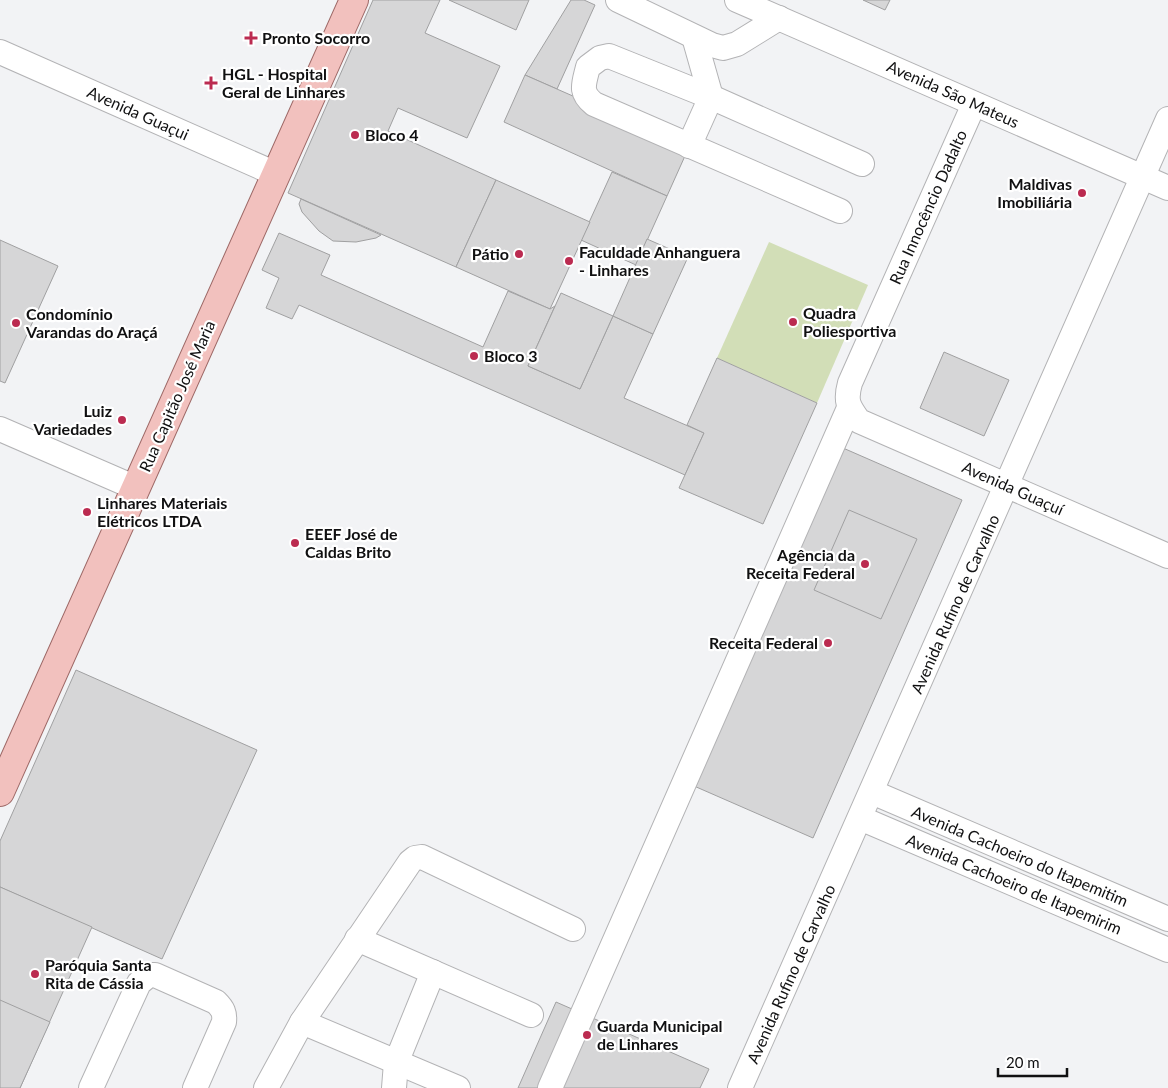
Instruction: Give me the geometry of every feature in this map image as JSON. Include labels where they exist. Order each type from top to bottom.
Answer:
[{"type":"main road","name":"Rua Capitão José Maria","points":[[0,792],[354,0]]},
{"type":"street","points":[[618,0],[694,37],[723,48],[737,44],[780,18]]},
{"type":"street","name":"Avenida São Mateus","points":[[751,3],[780,18],[1168,188]]},
{"type":"street","points":[[689,146],[711,97],[694,37]]},
{"type":"street","name":"Avenida Guaçui","points":[[0,52],[276,174]]},
{"type":"street","points":[[840,211],[594,104],[586,97],[583,89],[588,67],[600,58],[608,56],[711,97],[862,164]]},
{"type":"street","name":"Rua Innocêncio Dadalto","points":[[854,414],[847,395],[850,383],[974,104]]},
{"type":"street","name":"Avenida Rufino de Carvalho","points":[[740,1088],[1168,119]]},
{"type":"street","points":[[550,1088],[854,414]]},
{"type":"street","name":"Avenida Guaçuí","points":[[854,414],[1007,486],[1168,556]]},
{"type":"street","points":[[0,429],[136,488]]},
{"type":"street","name":"Avenida Cachoeiro do Itapemitim","points":[[872,792],[1168,920]]},
{"type":"street","name":"Avenida Cachoeiro de Itapemirim","points":[[860,818],[1168,950]]},
{"type":"street","points":[[266,1088],[302,1022],[410,862],[415,858],[422,857],[572,929]]},
{"type":"street","points":[[357,939],[531,1015]]},
{"type":"street","points":[[394,1088],[396,1063],[433,972]]},
{"type":"street","points":[[91,1088],[139,983],[149,975],[155,975],[216,1002],[222,1008],[225,1015],[224,1022],[195,1088]]},
{"type":"street","points":[[302,1022],[458,1088]]},
{"type":"green space","name":"Quadra Poliesportiva","points":[[769,242],[868,285],[817,403],[717,358]]},
{"type":"building","name":"Bloco 4","points":[[373,0],[440,0],[425,33],[500,66],[467,138],[398,108],[388,131],[496,180],[456,267],[288,193]]},
{"type":"building","points":[[449,0],[529,0],[516,30]]},
{"type":"building","points":[[571,0],[584,0],[595,5],[557,89],[525,75]]},
{"type":"building","points":[[863,0],[890,0],[885,10]]},
{"type":"building","points":[[525,75],[689,147],[667,196],[504,122]]},
{"type":"building","points":[[612,172],[667,196],[636,265],[581,240]]},
{"type":"building","name":"Pátio","points":[[496,180],[590,222],[550,309],[456,267]]},
{"type":"building","points":[[301,199],[381,235],[376,238],[356,242],[333,241],[319,231],[302,212],[299,204]]},
{"type":"building","name":"Bloco 3","points":[[279,233],[330,255],[321,275],[483,347],[508,291],[550,309],[555,306],[528,366],[580,389],[613,316],[653,334],[624,398],[704,433],[685,475],[299,305],[292,319],[266,308],[279,278],[262,270]]},
{"type":"building","points":[[647,239],[688,257],[653,334],[613,316]]},
{"type":"building","name":"Condomínio Varandas do Araçá","points":[[0,240],[58,266],[5,383],[0,381]]},
{"type":"building","points":[[561,293],[613,316],[580,389],[528,366]]},
{"type":"building","points":[[944,352],[1009,380],[984,436],[920,408]]},
{"type":"building","points":[[717,358],[817,403],[763,524],[679,488],[704,433],[687,425]]},
{"type":"building","name":"Receita Federal","points":[[843,448],[962,500],[813,838],[694,786]]},
{"type":"building","name":"Agência da Receita Federal","points":[[849,510],[917,539],[881,619],[814,590]]},
{"type":"building","points":[[76,670],[257,750],[162,959],[0,887],[0,841]]},
{"type":"building","name":"Paróquia Santa Rita de Cássia","points":[[0,887],[92,927],[20,1088],[0,1088]]},
{"type":"building","points":[[0,1000],[50,1022],[20,1088],[0,1088]]},
{"type":"building","name":"Guarda Municipal de Linhares","points":[[556,1002],[709,1069],[700,1088],[518,1088]]},
{"type":"place","name":"Pronto Socorro","points":[[251,38]]},
{"type":"place","name":"HGL - Hospital Geral de Linhares","points":[[211,83]]},
{"type":"place","name":"Bloco 4","points":[[355,135]]},
{"type":"place","name":"Maldivas Imobiliária","points":[[1082,193]]},
{"type":"place","name":"Pátio","points":[[519,254]]},
{"type":"place","name":"Faculdade Anhanguera - Linhares","points":[[569,261]]},
{"type":"place","name":"Quadra Poliesportiva","points":[[793,322]]},
{"type":"place","name":"Condomínio Varandas do Araçá","points":[[16,323]]},
{"type":"place","name":"Bloco 3","points":[[474,356]]},
{"type":"place","name":"Luiz Variedades","points":[[122,420]]},
{"type":"place","name":"Linhares Materiais Elétricos LTDA","points":[[87,512]]},
{"type":"place","name":"EEEF José de Caldas Brito","points":[[295,543]]},
{"type":"place","name":"Agência da Receita Federal","points":[[865,564]]},
{"type":"place","name":"Receita Federal","points":[[828,643]]},
{"type":"place","name":"Paróquia Santa Rita de Cássia","points":[[35,974]]},
{"type":"place","name":"Guarda Municipal de Linhares","points":[[587,1035]]}]
